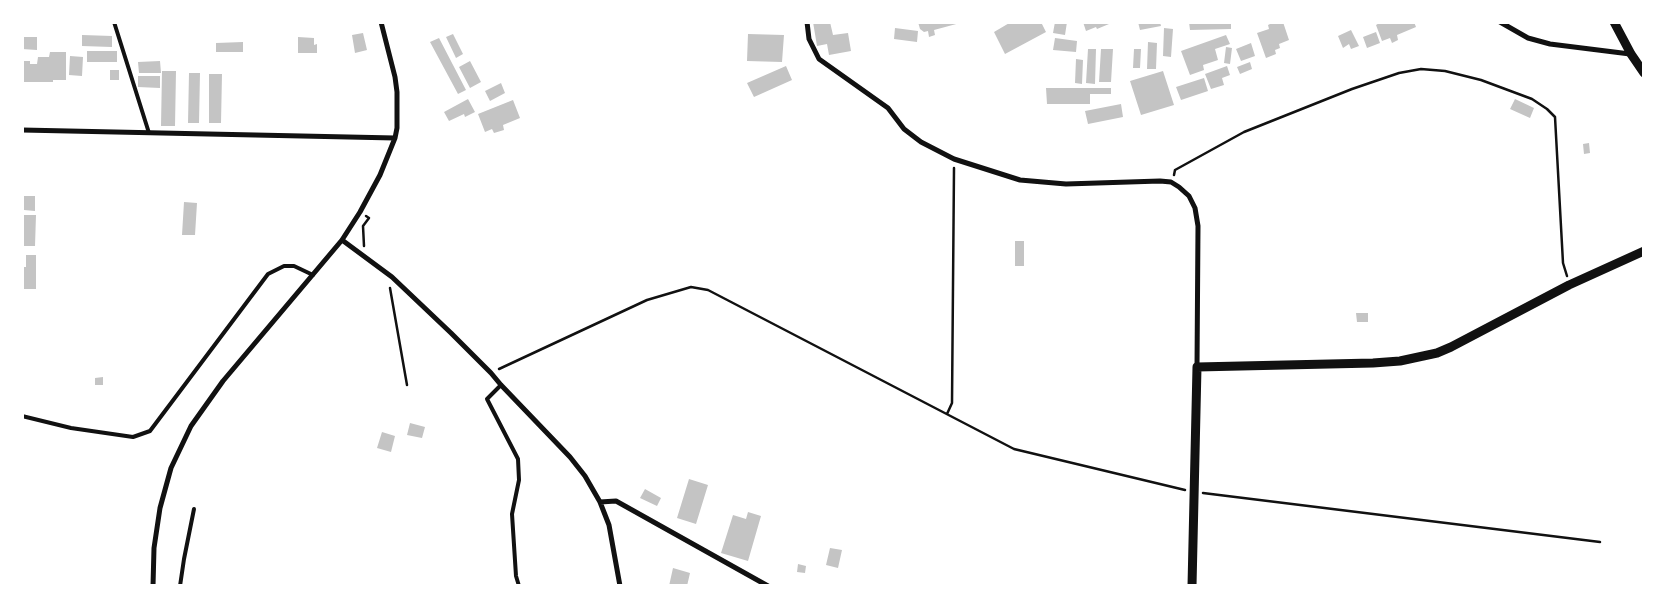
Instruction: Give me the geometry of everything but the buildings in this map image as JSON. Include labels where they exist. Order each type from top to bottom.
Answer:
[{"type":"street","points":[[153,586],[154,548],[160,508],[171,468],[191,426],[222,381],[342,240],[380,175],[395,138],[397,92],[389,50],[381,22]]},
{"type":"street","points":[[807,22],[809,38],[819,59],[888,108],[904,129],[921,142],[954,160],[1020,180],[1066,184],[1160,180],[1171,182],[1189,196],[1195,208],[1198,226],[1198,367],[1192,586]]},
{"type":"street","points":[[1500,22],[1528,38],[1550,44],[1631,54]]},
{"type":"street","points":[[1614,22],[1631,54],[1644,73]]},
{"type":"street","points":[[22,130],[395,138]]},
{"type":"street","points":[[342,240],[392,277],[491,373],[570,457],[585,476],[600,502],[609,525],[620,586]]},
{"type":"street","points":[[1198,367],[1373,363],[1437,353],[1569,285],[1644,251]]},
{"type":"street","points":[[600,502],[616,502],[768,586]]},
{"type":"lane","points":[[114,22],[150,133]]},
{"type":"lane","points":[[22,416],[71,428],[133,437],[150,430],[268,274],[284,266],[294,266],[313,275]]},
{"type":"lane","points":[[501,385],[487,399],[518,459],[519,480],[512,514],[516,576],[519,586]]},
{"type":"lane","points":[[180,586],[194,509]]},
{"type":"path","points":[[1171,182],[1175,170],[1244,132],[1352,89],[1399,73],[1421,69],[1445,71],[1480,80],[1532,99],[1555,117],[1563,263],[1569,285]]},
{"type":"path","points":[[948,414],[952,403],[954,160]]},
{"type":"path","points":[[360,212],[370,218],[363,226],[365,245],[360,254]]},
{"type":"path","points":[[491,373],[647,300],[691,287],[708,290],[1014,449],[1194,492],[1600,542]]},
{"type":"path","points":[[390,288],[407,385]]}]
